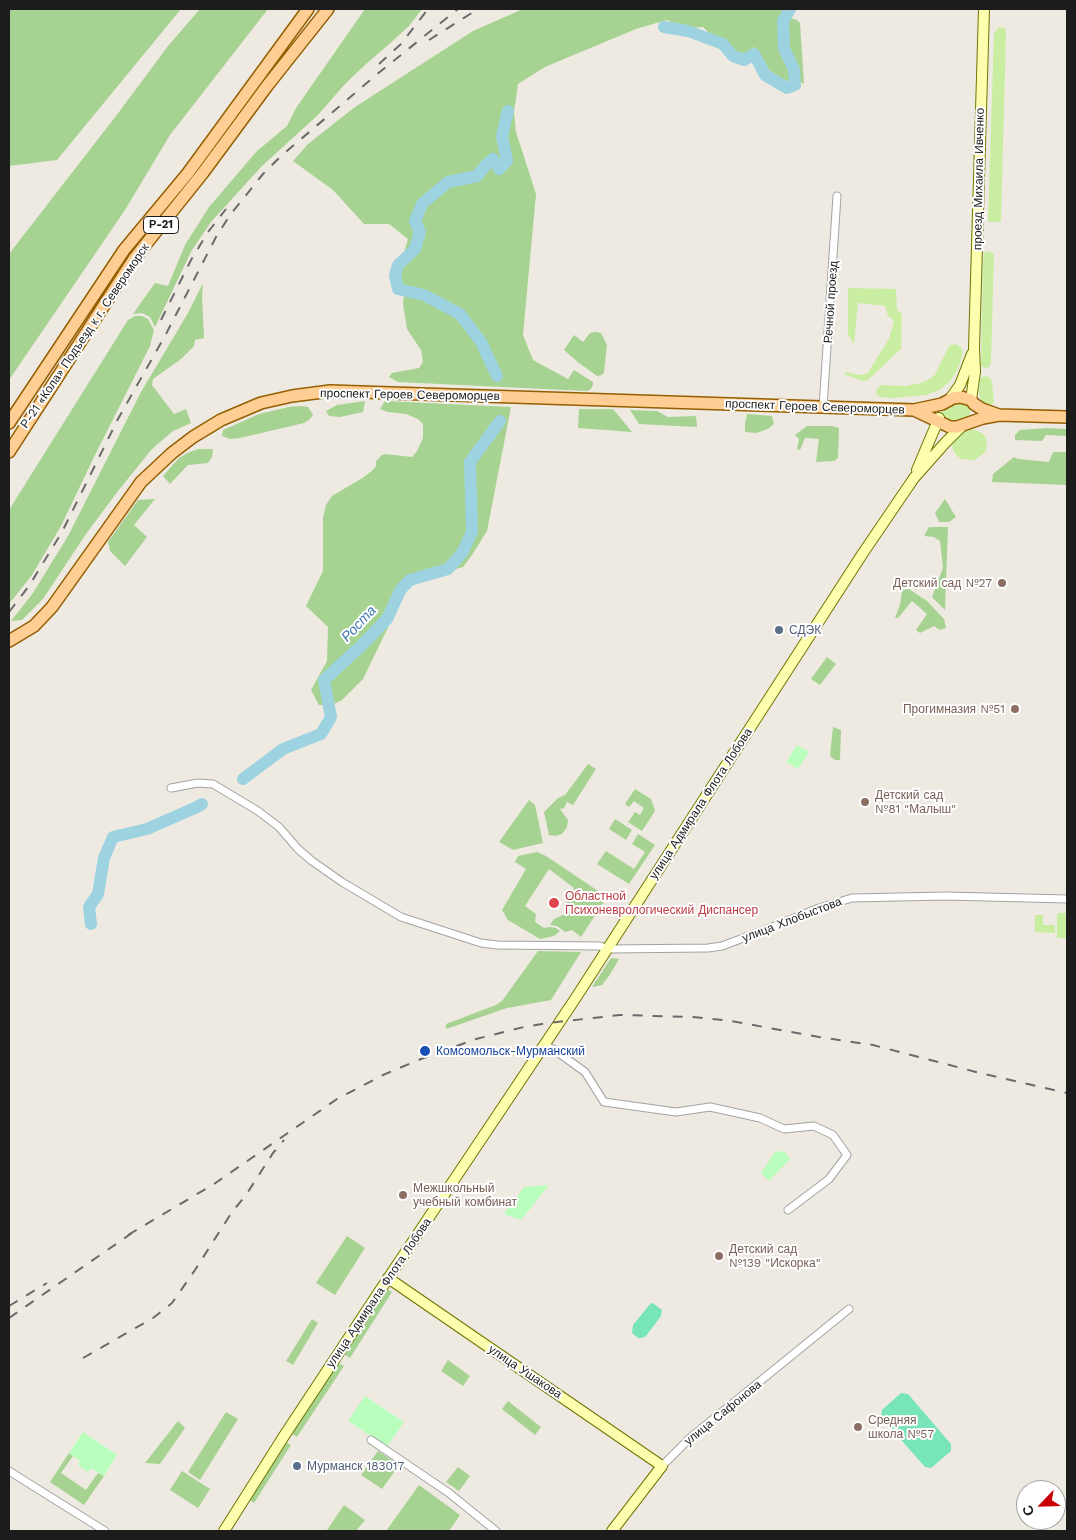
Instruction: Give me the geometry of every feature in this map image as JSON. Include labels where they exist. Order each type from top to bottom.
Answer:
[{"type":"main road","name":"Р-21 «Кола» Подъезд к г. Североморск","points":[[9,423],[124,250],[188,173],[308,9]]},
{"type":"main road","name":"Р-21 «Кола» Подъезд к г. Североморск","points":[[9,452],[134,259],[202,174],[267,86],[328,9]]},
{"type":"main road","name":"проспект Героев Североморцев","points":[[9,641],[34,626],[52,607],[141,482],[152,471],[186,443],[221,420],[261,403],[292,396],[330,391],[914,410],[961,397],[982,409],[999,415]]},
{"type":"main road","points":[[940,421],[939,413],[946,402]]},
{"type":"main road","points":[[966,424],[975,414],[972,402]]},
{"type":"main road","name":"проспект Героев Североморцев","points":[[914,410],[950,427],[999,415],[1067,417]]},
{"type":"street","name":"проезд Михаила Ивченко","points":[[974,348],[984,9]]},
{"type":"street","name":"Речной проезд","points":[[823,407],[837,196]]},
{"type":"street","points":[[946,402],[960,385],[974,348]]},
{"type":"street","points":[[972,402],[976,372],[974,348]]},
{"type":"street","name":"улица Адмирала Флота Лобова","points":[[914,478],[940,421]]},
{"type":"street","name":"улица Адмирала Флота Лобова","points":[[224,1531],[388,1278],[608,949],[863,554],[914,478],[945,443],[966,424]]},
{"type":"street","name":"улица Хлобыстова","points":[[171,788],[198,783],[213,784],[258,811],[279,827],[298,850],[334,877],[400,917],[481,943],[497,946],[600,946],[608,949],[708,948],[722,946],[819,908],[852,898],[946,896],[1067,899]]},
{"type":"street","points":[[545,1045],[585,1072],[604,1102],[676,1112],[710,1108],[760,1118],[784,1129],[814,1126],[833,1135],[848,1155],[829,1178],[788,1210]]},
{"type":"street","name":"улица Ушакова","points":[[388,1278],[662,1466]]},
{"type":"street","name":"улица Сафонова","points":[[612,1531],[662,1466],[690,1438],[849,1309]]},
{"type":"street","points":[[371,1440],[449,1493],[496,1531]]},
{"type":"street","points":[[9,1471],[106,1531]]},
{"type":"street","points":[[88,1531],[93,1524]]},
{"type":"green space","points":[[9,9],[181,9],[57,160],[9,166]]},
{"type":"green space","points":[[200,9],[268,9],[170,135],[125,210],[9,380],[9,254],[168,46]]},
{"type":"green space","points":[[365,9],[422,9],[409,26],[345,84],[318,115],[261,167],[211,222],[192,250],[155,327],[150,317],[142,313],[133,314],[155,283],[168,286],[185,245],[209,207],[257,151],[287,126],[296,108]]},
{"type":"green space","points":[[523,9],[783,9],[782,13],[784,16],[797,20],[800,23],[804,84],[789,76],[791,82],[781,78],[769,70],[754,47],[744,55],[734,50],[728,43],[715,39],[703,27],[683,28],[667,20],[636,29],[545,67],[518,84],[514,112],[516,132],[536,194],[523,335],[533,360],[568,379],[574,370],[593,382],[593,385],[587,391],[398,382],[389,377],[392,373],[419,368],[423,362],[421,350],[407,329],[403,304],[404,295],[399,278],[408,239],[389,224],[364,224],[333,190],[293,161],[308,144],[355,107],[473,31]]},
{"type":"green space","points":[[999,27],[1005,28],[1006,33],[1001,222],[988,222],[994,33]]},
{"type":"green space","points":[[990,251],[994,255],[991,362],[989,367],[984,368],[981,365],[983,266],[984,253]]},
{"type":"green space","points":[[203,283],[204,338],[195,340],[194,346],[181,359],[153,379],[152,385],[174,414],[186,409],[191,423],[173,431],[152,449],[86,534],[43,599],[22,620],[11,621],[33,593],[68,536],[141,392],[188,313]]},
{"type":"green space","points":[[848,288],[896,289],[897,310],[902,314],[901,349],[868,380],[863,381],[844,374],[846,372],[859,375],[867,374],[889,339],[894,321],[888,316],[885,306],[858,303],[854,344],[848,335]]},
{"type":"green space","points":[[135,316],[142,316],[148,319],[154,330],[150,346],[61,526],[32,575],[9,604],[9,510],[128,320]]},
{"type":"green space","points":[[590,333],[601,333],[607,345],[604,372],[602,375],[597,376],[564,350],[574,335],[583,342]]},
{"type":"green space","points":[[955,344],[961,347],[963,352],[960,363],[950,381],[939,390],[926,395],[892,398],[881,397],[876,394],[877,389],[881,385],[905,386],[924,382],[935,375],[949,346]]},
{"type":"green space","points":[[986,376],[992,381],[994,402],[991,405],[985,404],[979,395],[980,380]]},
{"type":"green space","points":[[961,400],[969,405],[970,417],[950,424],[942,417],[942,411],[945,406]]},
{"type":"green space","points":[[365,401],[363,412],[340,417],[329,416],[326,411],[337,405]]},
{"type":"green space","points":[[385,401],[511,407],[487,531],[463,567],[410,582],[363,679],[342,700],[332,705],[319,705],[311,690],[327,661],[328,627],[306,606],[323,571],[323,518],[326,505],[332,496],[373,470],[376,466],[376,461],[382,455],[412,457],[423,438],[423,424],[418,419],[406,414],[380,409]]},
{"type":"green space","points":[[301,406],[308,407],[313,415],[304,423],[240,438],[230,439],[222,436],[223,430],[259,414]]},
{"type":"green space","points":[[579,409],[613,409],[632,432],[578,428]]},
{"type":"green space","points":[[630,410],[657,411],[668,417],[696,416],[697,427],[639,424]]},
{"type":"green space","points":[[747,414],[772,416],[774,424],[768,429],[756,433],[745,432]]},
{"type":"green space","points":[[807,426],[832,426],[839,428],[838,458],[834,461],[816,462],[819,439],[805,438],[800,450],[797,449],[799,439],[795,435]]},
{"type":"green space","points":[[973,429],[982,433],[986,438],[987,448],[975,460],[961,459],[953,450],[954,440],[962,431]]},
{"type":"green space","points":[[1067,429],[1067,436],[1046,435],[1042,441],[1015,440],[1015,435],[1020,430]]},
{"type":"green space","points":[[198,449],[213,449],[212,457],[208,463],[188,465],[170,484],[163,476],[178,459]]},
{"type":"green space","points":[[1053,452],[1067,452],[1067,485],[992,482],[993,474],[1014,457],[1049,462]]},
{"type":"green space","points":[[155,499],[134,525],[147,537],[125,566],[110,551],[108,542],[138,500]]},
{"type":"green space","points":[[945,499],[956,517],[949,522],[939,522],[935,513]]},
{"type":"green space","points":[[929,527],[948,527],[945,610],[932,597],[943,568],[940,541],[934,537],[924,536]]},
{"type":"green space","points":[[909,589],[927,601],[944,619],[946,628],[940,630],[934,626],[920,633],[916,630],[927,614],[912,601],[898,618],[895,618],[900,605],[902,590]]},
{"type":"green space","points":[[827,657],[836,664],[820,685],[811,679]]},
{"type":"green space","points":[[833,727],[841,730],[840,760],[835,760],[830,756]]},
{"type":"green space","points":[[797,745],[809,752],[798,769],[786,762]]},
{"type":"green space","points":[[588,764],[596,769],[573,805],[567,802],[564,808],[560,809],[568,820],[567,827],[562,834],[549,835],[544,812],[558,798],[565,795]]},
{"type":"green space","points":[[635,789],[651,799],[655,811],[642,831],[628,822],[635,812],[640,815],[644,808],[634,801],[629,807],[625,804]]},
{"type":"green space","points":[[529,800],[535,805],[543,843],[513,850],[499,842]]},
{"type":"green space","points":[[615,819],[632,830],[626,840],[609,829]]},
{"type":"green space","points":[[638,834],[655,845],[629,884],[597,864],[606,851],[634,869],[645,852],[632,844]]},
{"type":"green space","points":[[537,852],[546,856],[607,897],[581,937],[572,930],[565,932],[557,926],[550,925],[554,919],[563,915],[571,906],[566,902],[574,888],[549,869],[525,906],[536,914],[535,922],[544,928],[556,928],[560,931],[554,936],[540,939],[508,920],[502,910],[526,869],[515,862],[518,856]]},
{"type":"green space","points":[[1059,913],[1067,913],[1067,938],[1057,938],[1057,915]]},
{"type":"green space","points":[[1035,915],[1043,915],[1043,925],[1055,925],[1055,933],[1035,932]]},
{"type":"green space","points":[[538,951],[581,952],[551,1000],[507,1008],[446,1029],[446,1024],[502,1001]]},
{"type":"green space","points":[[611,958],[619,959],[609,976],[602,985],[592,987]]},
{"type":"green space","points":[[784,1151],[790,1159],[769,1181],[761,1173],[775,1152]]},
{"type":"green space","points":[[549,1185],[521,1220],[504,1214],[524,1187]]},
{"type":"green space","points":[[347,1236],[365,1248],[335,1295],[316,1283]]},
{"type":"green space","points":[[385,1288],[392,1292],[350,1358],[343,1353]]},
{"type":"green space","points":[[651,1303],[662,1310],[661,1316],[646,1336],[638,1338],[632,1333],[633,1325]]},
{"type":"green space","points":[[312,1319],[318,1323],[293,1365],[286,1361]]},
{"type":"green space","points":[[448,1360],[470,1376],[463,1386],[441,1371]]},
{"type":"green space","points":[[337,1362],[344,1366],[297,1437],[290,1432]]},
{"type":"green space","points":[[901,1393],[908,1394],[951,1444],[951,1451],[931,1468],[925,1467],[881,1417],[882,1410]]},
{"type":"green space","points":[[365,1396],[404,1422],[387,1447],[348,1421]]},
{"type":"green space","points":[[508,1401],[541,1427],[535,1435],[502,1409]]},
{"type":"green space","points":[[226,1412],[238,1419],[200,1480],[188,1472]]},
{"type":"green space","points":[[178,1421],[185,1428],[160,1464],[145,1463]]},
{"type":"green space","points":[[83,1432],[117,1455],[104,1476],[91,1468],[88,1472],[78,1465],[80,1461],[69,1453]]},
{"type":"green space","points":[[284,1441],[291,1445],[254,1503],[247,1498]]},
{"type":"green space","points":[[378,1451],[399,1465],[382,1489],[361,1475]]},
{"type":"green space","points":[[69,1453],[73,1456],[61,1473],[86,1490],[98,1473],[104,1476],[84,1505],[50,1482]]},
{"type":"green space","points":[[458,1467],[470,1476],[459,1491],[446,1482]]},
{"type":"green space","points":[[182,1471],[210,1489],[198,1508],[170,1490]]},
{"type":"green space","points":[[419,1485],[460,1515],[449,1531],[386,1531]]},
{"type":"green space","points":[[344,1505],[365,1520],[356,1531],[327,1530]]},
{"type":"waterway","name":"Роста","points":[[664,27],[688,31],[723,44],[733,56],[744,60],[754,54],[765,75],[787,88],[795,85],[794,70],[784,48],[783,21],[790,9]]},
{"type":"waterway","name":"Роста","points":[[497,376],[481,342],[460,314],[424,295],[398,289],[395,275],[398,265],[415,249],[420,232],[415,221],[422,204],[448,182],[477,176],[493,159],[499,169],[507,161],[502,136],[508,111]]},
{"type":"waterway","name":"Роста","points":[[243,779],[283,749],[321,734],[331,717],[324,680],[387,619],[401,589],[410,580],[448,569],[462,553],[472,532],[470,462],[500,421]]},
{"type":"waterway","name":"Роста","points":[[91,924],[89,907],[98,894],[104,858],[113,837],[147,829],[202,804]]},
{"type":"railway","points":[[379,64],[401,44],[428,9]]},
{"type":"railway","points":[[9,612],[29,586],[62,532],[118,419],[166,334],[216,237],[230,215],[263,174],[280,157],[376,75],[458,9]]},
{"type":"railway","points":[[429,40],[478,9]]},
{"type":"railway","points":[[161,320],[191,260],[208,232],[226,209]]},
{"type":"railway","points":[[128,1235],[214,1184],[337,1099],[383,1075],[476,1039],[548,1023],[620,1015],[693,1017],[731,1021],[873,1045],[1067,1093]]},
{"type":"railway","points":[[83,1358],[153,1318],[172,1303],[232,1212],[284,1140]]},
{"type":"railway","points":[[9,1318],[132,1233]]},
{"type":"railway","points":[[9,1306],[47,1283]]},
{"type":"place","name":"Детский сад №27","points":[[1002,583]]},
{"type":"place","name":"СДЭК","points":[[779,630]]},
{"type":"place","name":"Прогимназия №51","points":[[1015,709]]},
{"type":"place","name":"Детский сад №81 \"Малыш\"","points":[[865,802]]},
{"type":"place","name":"Областной Психоневрологический Диспансер","points":[[554,903]]},
{"type":"place","name":"Комсомольск-Мурманский","points":[[425,1051]]},
{"type":"place","name":"Межшкольный учебный комбинат","points":[[403,1195]]},
{"type":"place","name":"Детский сад №139 \"Искорка\"","points":[[719,1256]]},
{"type":"place","name":"Средняя школа №57","points":[[858,1427]]},
{"type":"place","name":"Мурманск 183017","points":[[297,1466]]}]
